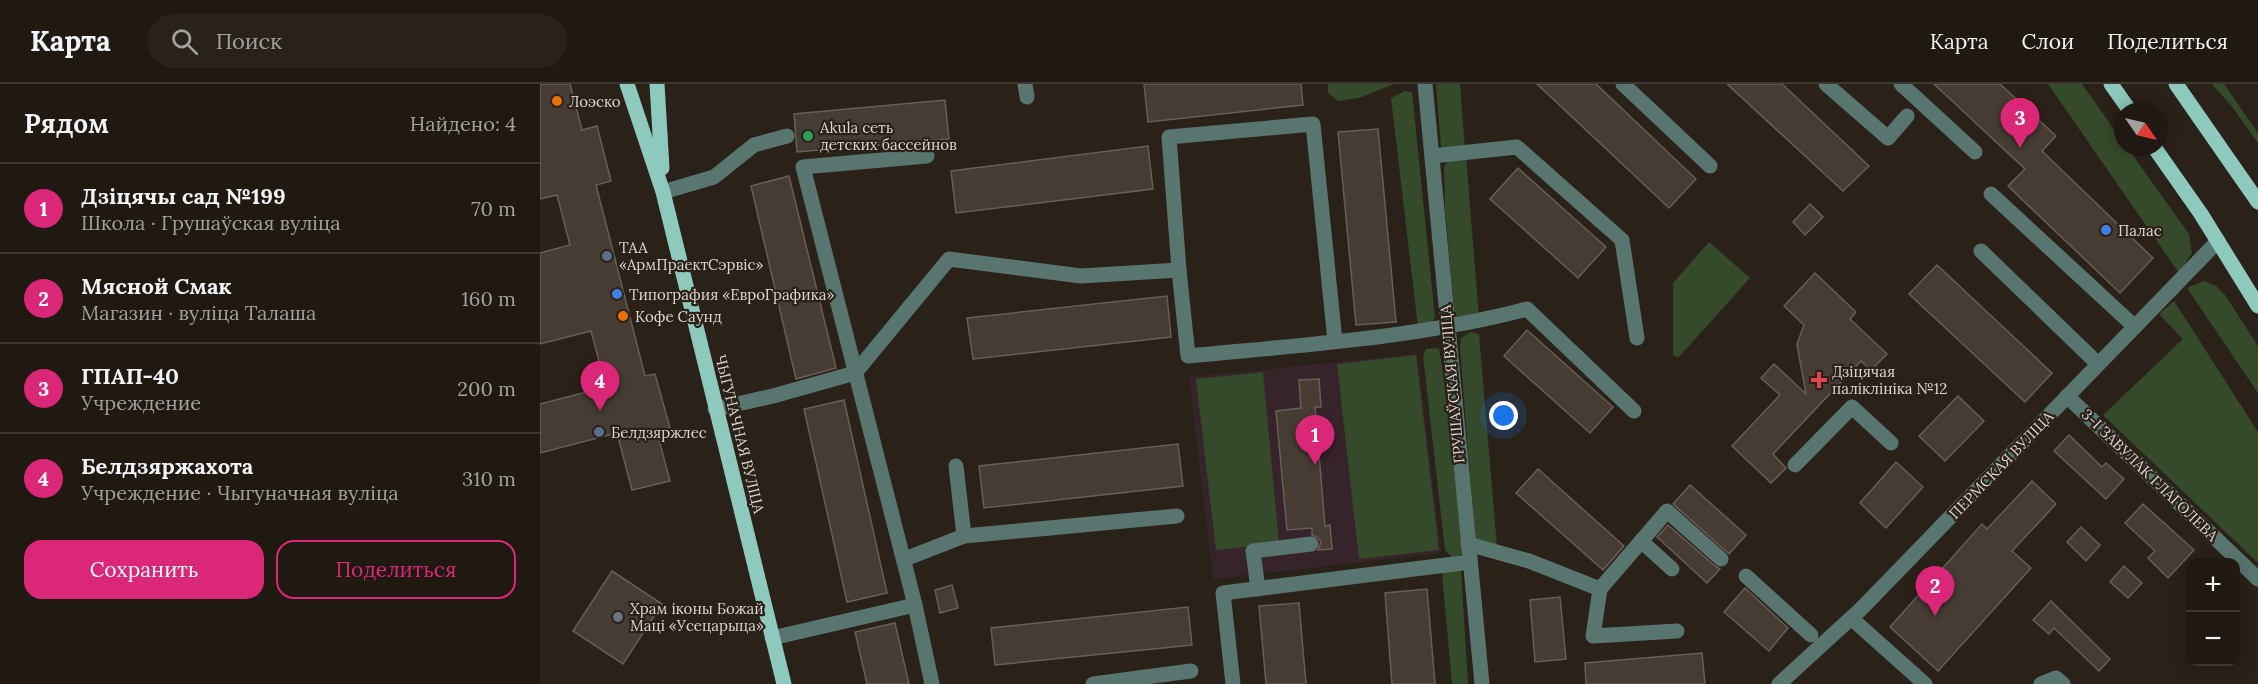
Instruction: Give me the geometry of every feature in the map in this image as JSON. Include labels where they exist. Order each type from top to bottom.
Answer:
[{"type":"main road","name":"ЧЫГУНАЧНАЯ ВУЛІЦА","points":[[627,84],[663,192],[784,684]]},
{"type":"main road","name":"ЧЫГУНАЧНАЯ ВУЛІЦА","points":[[657,84],[663,192]]},
{"type":"main road","points":[[2111,84],[2124,102]]},
{"type":"main road","points":[[2176,84],[2258,202]]},
{"type":"main road","points":[[2160,156],[2218,241],[2258,306]]},
{"type":"street","name":"ГРУШАЎСКАЯ ВУЛІЦА","points":[[1425,84],[1482,684]]},
{"type":"street","points":[[1623,84],[1640,90],[1710,166]]},
{"type":"street","points":[[1826,84],[1888,138],[1907,116]]},
{"type":"street","points":[[1901,84],[1975,152]]},
{"type":"street","points":[[1335,341],[1313,124],[1169,137],[1188,356],[1335,341],[1447,327],[1527,309],[1634,411]]},
{"type":"street","points":[[663,192],[714,177],[754,145],[787,136]]},
{"type":"street","points":[[1432,156],[1517,147],[1622,240],[1637,338]]},
{"type":"street","points":[[927,156],[803,167],[904,559],[932,684]]},
{"type":"street","points":[[1991,194],[2135,327]]},
{"type":"street","name":"ПЕРМСКАЯ ВУЛІЦА","points":[[1779,684],[1851,618],[2218,241]]},
{"type":"street","points":[[1981,251],[2098,364]]},
{"type":"street","points":[[715,409],[773,396],[855,373],[949,259],[1081,276],[1179,270]]},
{"type":"street","name":"3-І ЗАВУЛАК ГЛАГОЛЕВА","points":[[2067,396],[2258,579]]},
{"type":"street","points":[[1795,465],[1851,406],[1891,443]]},
{"type":"street","points":[[956,466],[964,536]]},
{"type":"street","points":[[1677,631],[1593,636],[1600,589],[1667,511],[1721,559]]},
{"type":"street","points":[[904,559],[964,536],[1178,516]]},
{"type":"street","points":[[1641,541],[1672,569]]},
{"type":"street","points":[[1258,589],[1253,551],[1311,544]]},
{"type":"street","points":[[1468,544],[1529,561],[1600,589]]},
{"type":"street","points":[[1233,684],[1223,593],[1470,562]]},
{"type":"street","points":[[1746,576],[1811,635]]},
{"type":"street","points":[[772,638],[915,605]]},
{"type":"street","points":[[1851,618],[1925,684]]},
{"type":"street","points":[[1093,684],[1191,671]]},
{"type":"street","points":[[2041,684],[2056,678],[2063,684]]},
{"type":"shaded area","points":[[1417,354],[1441,553],[1213,579],[1189,377]]},
{"type":"green space","points":[[1328,84],[1394,84],[1359,98],[1338,101],[1328,93]]},
{"type":"green space","points":[[1436,84],[1460,84],[1465,150],[1444,151],[1441,147]]},
{"type":"green space","points":[[2048,84],[2082,84],[2114,129],[2114,156],[2133,156],[2189,234],[2192,253],[2179,273]]},
{"type":"green space","points":[[2212,84],[2224,84],[2258,133],[2258,143],[2233,108]]},
{"type":"green space","points":[[1405,91],[1412,92],[1435,318],[1430,324],[1418,327],[1391,98]]},
{"type":"green space","points":[[1466,156],[1479,317],[1455,320],[1445,209],[1444,166],[1449,160]]},
{"type":"green space","points":[[1709,242],[1750,278],[1678,358],[1673,355],[1673,283]]},
{"type":"green space","points":[[2204,281],[2216,286],[2225,295],[2258,346],[2258,393],[2187,288]]},
{"type":"green space","points":[[2174,301],[2258,432],[2258,563],[2103,415],[2183,339],[2159,314]]},
{"type":"green space","points":[[1471,332],[1479,334],[1497,546],[1475,540],[1460,348],[1461,338]]},
{"type":"green space","points":[[1426,349],[1439,349],[1442,365],[1463,546],[1462,554],[1453,558],[1445,550],[1423,356]]},
{"type":"green space","points":[[1416,355],[1439,550],[1359,559],[1337,364]]},
{"type":"green space","points":[[1263,372],[1279,543],[1216,550],[1196,379]]},
{"type":"green space","points":[[1448,568],[1461,569],[1468,684],[1452,684],[1442,573]]},
{"type":"building","points":[[540,84],[570,84],[582,130],[597,126],[611,181],[596,185],[645,376],[655,374],[670,428],[657,432],[670,481],[632,490],[617,433],[540,453],[540,404],[606,387],[591,331],[540,344],[540,253],[570,245],[557,195],[540,199]]},
{"type":"building","points":[[1144,84],[1301,84],[1303,105],[1148,122]]},
{"type":"building","points":[[1537,84],[1596,84],[1696,179],[1669,208]]},
{"type":"building","points":[[1727,84],[1782,84],[1869,166],[1843,191]]},
{"type":"building","points":[[1934,84],[2000,84],[2056,136],[2042,151],[2153,258],[2120,293],[2008,186],[2025,169]]},
{"type":"building","points":[[945,100],[949,139],[797,152],[794,114]]},
{"type":"building","points":[[1378,129],[1396,322],[1356,325],[1338,132]]},
{"type":"building","points":[[1148,146],[1153,189],[956,213],[951,171]]},
{"type":"building","points":[[1518,168],[1606,247],[1578,278],[1490,199]]},
{"type":"building","points":[[789,176],[836,368],[796,379],[751,186]]},
{"type":"building","points":[[1810,204],[1823,217],[1805,235],[1793,222]]},
{"type":"building","points":[[1937,265],[2052,373],[2025,402],[1909,294]]},
{"type":"building","name":"Дзіцячая паліклініка №12","points":[[1815,273],[1856,312],[1850,319],[1887,354],[1871,370],[1861,361],[1773,454],[1786,468],[1771,483],[1732,446],[1780,395],[1761,378],[1774,364],[1806,394],[1797,344],[1804,325],[1784,306]]},
{"type":"building","points":[[1167,296],[1171,337],[973,359],[967,318]]},
{"type":"building","points":[[1527,330],[1613,407],[1590,433],[1504,356]]},
{"type":"building","points":[[1319,379],[1321,407],[1315,407],[1325,526],[1330,525],[1332,549],[1318,550],[1321,542],[1312,535],[1312,528],[1287,530],[1276,411],[1301,408],[1299,380]]},
{"type":"building","points":[[1958,396],[1984,421],[1945,461],[1919,436]]},
{"type":"building","points":[[844,400],[887,593],[847,602],[804,409]]},
{"type":"building","points":[[2069,435],[2102,467],[2106,463],[2124,479],[2106,499],[2054,451]]},
{"type":"building","points":[[1178,444],[1183,486],[984,508],[979,466]]},
{"type":"building","points":[[1896,462],[1923,487],[1886,528],[1860,503]]},
{"type":"building","points":[[1538,469],[1624,546],[1603,570],[1516,493]]},
{"type":"building","points":[[2032,481],[2056,504],[2012,551],[2031,568],[1938,671],[1890,627],[1982,524],[1987,529]]},
{"type":"building","points":[[1690,485],[1746,535],[1729,554],[1673,504]]},
{"type":"building","points":[[2143,504],[2194,550],[2168,578],[2148,558],[2155,551],[2125,523]]},
{"type":"building","points":[[1668,525],[1720,569],[1707,583],[1657,537]]},
{"type":"building","points":[[2081,527],[2100,545],[2086,561],[2067,542]]},
{"type":"building","points":[[2124,566],[2142,583],[2128,598],[2110,582]]},
{"type":"building","points":[[612,571],[662,604],[623,664],[573,631]]},
{"type":"building","points":[[952,585],[958,608],[940,613],[935,590]]},
{"type":"building","points":[[1745,588],[1788,628],[1769,651],[1724,612]]},
{"type":"building","points":[[1427,589],[1435,684],[1392,684],[1385,593]]},
{"type":"building","points":[[1560,597],[1566,659],[1535,662],[1530,600]]},
{"type":"building","points":[[2051,601],[2110,659],[2099,671],[2054,628],[2049,634],[2033,620]]},
{"type":"building","points":[[1299,603],[1306,684],[1266,684],[1259,606]]},
{"type":"building","points":[[1188,607],[1192,645],[995,665],[991,628]]},
{"type":"building","points":[[895,623],[909,684],[867,684],[855,632]]},
{"type":"building","points":[[1702,653],[1705,684],[1586,684],[1585,663]]},
{"type":"place","name":"Лоэско","points":[[557,101]]},
{"type":"place","name":"Akula сеть детских бассейнов","points":[[808,136]]},
{"type":"place","name":"ГПАП-40","points":[[2020,148]]},
{"type":"place","name":"Палас","points":[[2106,230]]},
{"type":"place","name":"ТАА «АрмПраектСэрвіс»","points":[[607,256]]},
{"type":"place","name":"Типография «ЕвроГрафика»","points":[[617,294]]},
{"type":"place","name":"Кофе Саунд","points":[[623,316]]},
{"type":"place","name":"Дзіцячая паліклініка №12","points":[[1819,380]]},
{"type":"place","name":"Белдзяржахота","points":[[600,411]]},
{"type":"place","name":"Белдзяржлес","points":[[599,432]]},
{"type":"place","name":"Дзіцячы сад №199","points":[[1315,465]]},
{"type":"place","name":"Мясной Смак","points":[[1935,616]]},
{"type":"place","name":"Храм іконы Божай Маці «Усецарыца»","points":[[618,617]]}]
